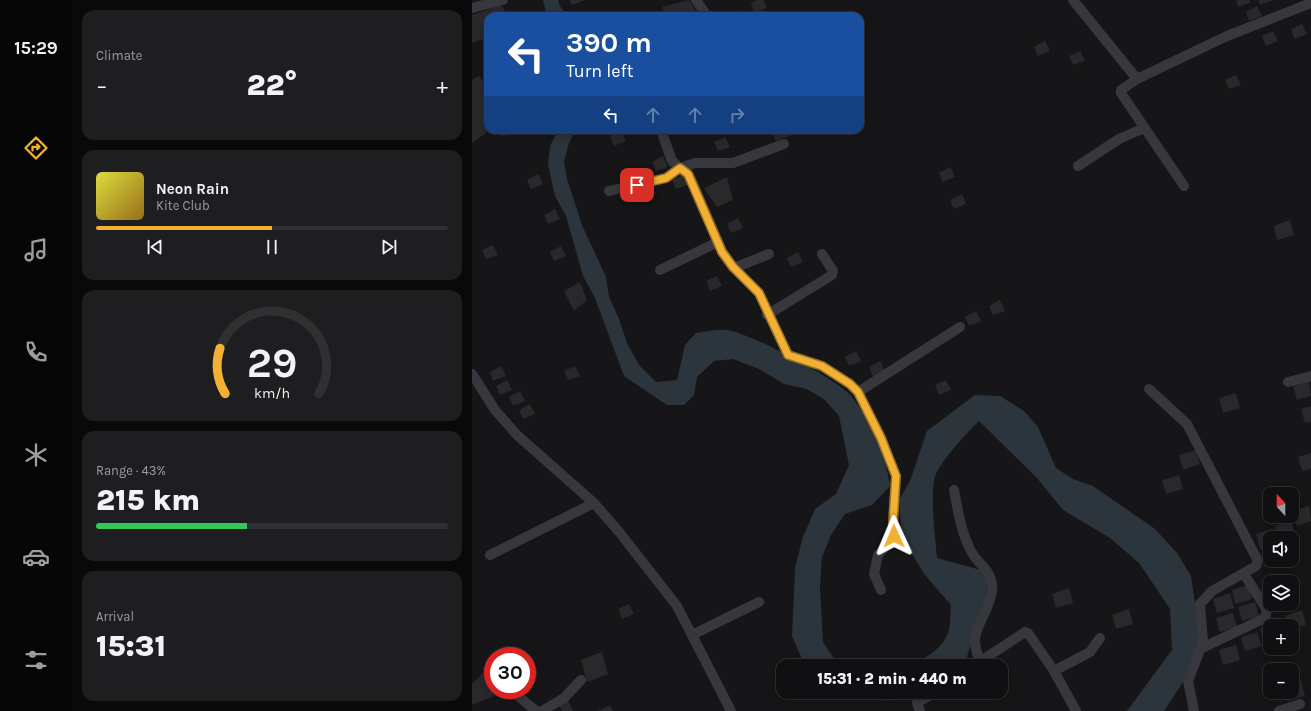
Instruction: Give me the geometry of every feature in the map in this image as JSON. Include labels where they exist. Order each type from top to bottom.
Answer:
[{"type":"street","points":[[472,8],[503,0]]},
{"type":"street","points":[[696,0],[704,12]]},
{"type":"street","points":[[1073,0],[1137,79]]},
{"type":"street","points":[[1184,186],[1144,128],[1121,91],[1137,79],[1226,36],[1311,3]]},
{"type":"street","points":[[1078,166],[1119,139],[1144,128]]},
{"type":"street","points":[[662,134],[671,158],[690,177],[727,260],[759,293],[767,314],[789,356],[822,366],[850,384],[858,392],[881,438],[897,478],[893,522],[894,536],[879,553],[875,571],[881,590]]},
{"type":"street","points":[[609,191],[666,178],[680,168],[697,163],[733,163],[784,144]]},
{"type":"street","points":[[660,270],[718,242]]},
{"type":"street","points":[[734,268],[769,254]]},
{"type":"street","points":[[767,314],[832,275],[833,270],[822,254]]},
{"type":"street","points":[[858,392],[960,327]]},
{"type":"street","points":[[472,374],[495,410],[517,435],[594,504],[620,533],[677,606],[731,711]]},
{"type":"street","points":[[1288,382],[1311,376]]},
{"type":"street","points":[[1148,389],[1184,421],[1258,561],[1256,566],[1244,574],[1212,591],[1200,604],[1204,638],[1202,648],[1188,682],[1194,711]]},
{"type":"street","points":[[954,490],[961,529],[972,554],[989,571],[992,585],[987,608],[975,638],[977,659]]},
{"type":"street","points":[[490,555],[594,504]]},
{"type":"street","points":[[1202,648],[1265,618],[1267,610],[1244,574]]},
{"type":"street","points":[[692,635],[759,602]]},
{"type":"street","points":[[985,659],[1025,632],[1031,635],[1054,671],[1076,711]]},
{"type":"street","points":[[1054,671],[1090,652],[1100,638]]},
{"type":"street","points":[[542,711],[560,701],[581,680]]},
{"type":"street","points":[[522,699],[536,711]]},
{"type":"street","points":[[920,711],[917,704],[925,699]]},
{"type":"street","points":[[1279,711],[1300,704]]},
{"type":"shaded area","points":[[543,0],[558,0],[564,12],[546,12]]},
{"type":"shaded area","points":[[556,134],[574,134],[569,143],[564,162],[567,179],[582,225],[606,277],[609,297],[619,319],[627,343],[639,365],[656,382],[677,380],[685,345],[696,333],[726,330],[737,332],[772,347],[830,380],[844,389],[852,397],[865,417],[877,439],[885,463],[890,486],[872,505],[845,514],[831,535],[822,557],[820,587],[823,642],[836,659],[802,659],[792,636],[795,568],[803,537],[815,509],[836,494],[849,465],[839,416],[825,400],[807,389],[784,384],[759,369],[733,359],[714,361],[697,377],[694,395],[684,405],[667,405],[624,376],[595,298],[583,276],[566,216],[555,196],[548,165],[550,146]]},
{"type":"shaded area","points":[[975,395],[1000,396],[1024,411],[1038,427],[1056,468],[1073,479],[1093,486],[1155,529],[1177,553],[1191,576],[1196,610],[1203,637],[1193,667],[1164,711],[1127,711],[1172,650],[1170,609],[1139,563],[1110,538],[1063,510],[1037,478],[979,421],[946,457],[936,473],[933,489],[933,509],[937,558],[988,572],[985,610],[968,652],[967,659],[923,659],[943,643],[949,630],[951,605],[925,575],[909,549],[901,527],[899,500],[910,481],[927,431]]},
{"type":"shaded area","points":[[864,699],[898,699],[892,700]]},
{"type":"building","points":[[569,0],[585,0],[572,5]]},
{"type":"building","points":[[689,0],[696,12],[664,12],[662,7]]},
{"type":"building","points":[[757,0],[763,0],[767,8],[754,12],[751,3]]},
{"type":"building","points":[[1236,0],[1249,0],[1251,2],[1238,7]]},
{"type":"building","points":[[1258,0],[1274,0],[1260,5]]},
{"type":"building","points":[[501,5],[505,12],[484,12],[484,38],[472,43],[472,15]]},
{"type":"building","points":[[1257,6],[1262,16],[1249,21],[1246,12]]},
{"type":"building","points":[[1302,24],[1307,34],[1294,39],[1291,29]]},
{"type":"building","points":[[1273,31],[1278,41],[1266,46],[1262,36]]},
{"type":"building","points":[[1045,41],[1050,51],[1038,56],[1034,47]]},
{"type":"building","points":[[1080,51],[1085,61],[1073,65],[1069,56]]},
{"type":"building","points":[[1236,75],[1241,85],[1229,89],[1225,80]]},
{"type":"building","points":[[479,76],[484,83],[484,134],[472,143],[472,80]]},
{"type":"building","points":[[501,134],[509,134],[502,137]]},
{"type":"building","points":[[614,134],[622,134],[626,141],[614,146],[610,136]]},
{"type":"building","points":[[773,134],[792,135],[776,141]]},
{"type":"building","points":[[725,137],[730,147],[718,151],[714,142]]},
{"type":"building","points":[[663,156],[668,167],[656,171],[652,162]]},
{"type":"building","points":[[950,167],[955,177],[942,182],[939,173]]},
{"type":"building","points":[[538,174],[543,184],[531,189],[527,180]]},
{"type":"building","points":[[683,175],[688,185],[676,189],[672,180]]},
{"type":"building","points":[[727,177],[733,200],[717,207],[704,188]]},
{"type":"building","points":[[962,194],[966,204],[954,209],[950,200]]},
{"type":"building","points":[[555,209],[560,219],[548,224],[544,215]]},
{"type":"building","points":[[738,218],[743,228],[731,233],[727,224]]},
{"type":"building","points":[[1290,220],[1294,235],[1277,240],[1274,226]]},
{"type":"building","points":[[493,245],[498,255],[486,259],[482,250]]},
{"type":"building","points":[[561,246],[566,256],[554,261],[550,252]]},
{"type":"building","points":[[798,252],[803,262],[791,267],[787,258]]},
{"type":"building","points":[[717,276],[722,286],[710,291],[706,281]]},
{"type":"building","points":[[580,282],[587,300],[574,311],[564,291]]},
{"type":"building","points":[[1000,300],[1005,311],[993,315],[989,306]]},
{"type":"building","points":[[976,311],[981,321],[969,326],[965,317]]},
{"type":"building","points":[[856,351],[861,361],[849,366],[845,357]]},
{"type":"building","points":[[880,361],[885,371],[873,376],[869,367]]},
{"type":"building","points":[[501,366],[506,376],[493,381],[490,372]]},
{"type":"building","points":[[575,366],[580,376],[568,380],[564,371]]},
{"type":"building","points":[[507,380],[512,390],[500,395],[496,386]]},
{"type":"building","points":[[946,380],[951,390],[939,395],[935,385]]},
{"type":"building","points":[[1309,381],[1311,396],[1297,400],[1293,386]]},
{"type":"building","points":[[520,391],[525,401],[513,406],[509,397]]},
{"type":"building","points":[[1236,393],[1240,408],[1223,413],[1219,398]]},
{"type":"building","points":[[530,404],[535,414],[523,419],[519,410]]},
{"type":"building","points":[[1311,406],[1311,422],[1305,423],[1301,409]]},
{"type":"building","points":[[1196,450],[1200,464],[1183,470],[1179,455]]},
{"type":"building","points":[[1311,453],[1311,469],[1302,471],[1298,457]]},
{"type":"building","points":[[1179,475],[1183,489],[1166,494],[1162,480]]},
{"type":"building","points":[[1309,506],[1311,521],[1297,526],[1296,523],[1299,523],[1299,509]]},
{"type":"building","points":[[1283,523],[1292,523],[1294,531],[1276,531],[1275,526]]},
{"type":"building","points":[[1263,532],[1263,548],[1260,549],[1256,534]]},
{"type":"building","points":[[1248,585],[1252,599],[1235,604],[1232,590]]},
{"type":"building","points":[[1069,588],[1073,603],[1056,608],[1052,594]]},
{"type":"building","points":[[1230,593],[1234,608],[1217,613],[1213,599]]},
{"type":"building","points":[[1255,602],[1259,616],[1242,621],[1238,607]]},
{"type":"building","points":[[629,604],[634,614],[622,619],[618,609]]},
{"type":"building","points":[[1129,609],[1133,624],[1116,629],[1112,615]]},
{"type":"building","points":[[1302,610],[1306,625],[1299,627],[1299,619],[1286,619],[1285,616]]},
{"type":"building","points":[[1233,613],[1237,627],[1220,632],[1216,618]]},
{"type":"building","points":[[1263,628],[1263,640],[1260,629]]},
{"type":"building","points":[[1257,632],[1262,646],[1245,651],[1241,637]]},
{"type":"building","points":[[1236,645],[1240,660],[1223,665],[1219,650]]},
{"type":"building","points":[[602,652],[608,674],[587,682],[581,660]]},
{"type":"building","points":[[484,672],[484,699],[486,699],[472,705],[472,684]]},
{"type":"building","points":[[1301,681],[1305,696],[1299,698],[1299,682]]},
{"type":"building","points":[[568,700],[573,711],[562,711],[560,706]]},
{"type":"building","points":[[610,705],[613,711],[598,711]]},
{"type":"route","points":[[637,185],[666,178],[680,168],[688,174],[722,252],[733,267],[759,293],[767,314],[788,355],[812,361],[822,366],[850,384],[858,392],[881,438],[897,479],[893,522],[894,536]]}]
